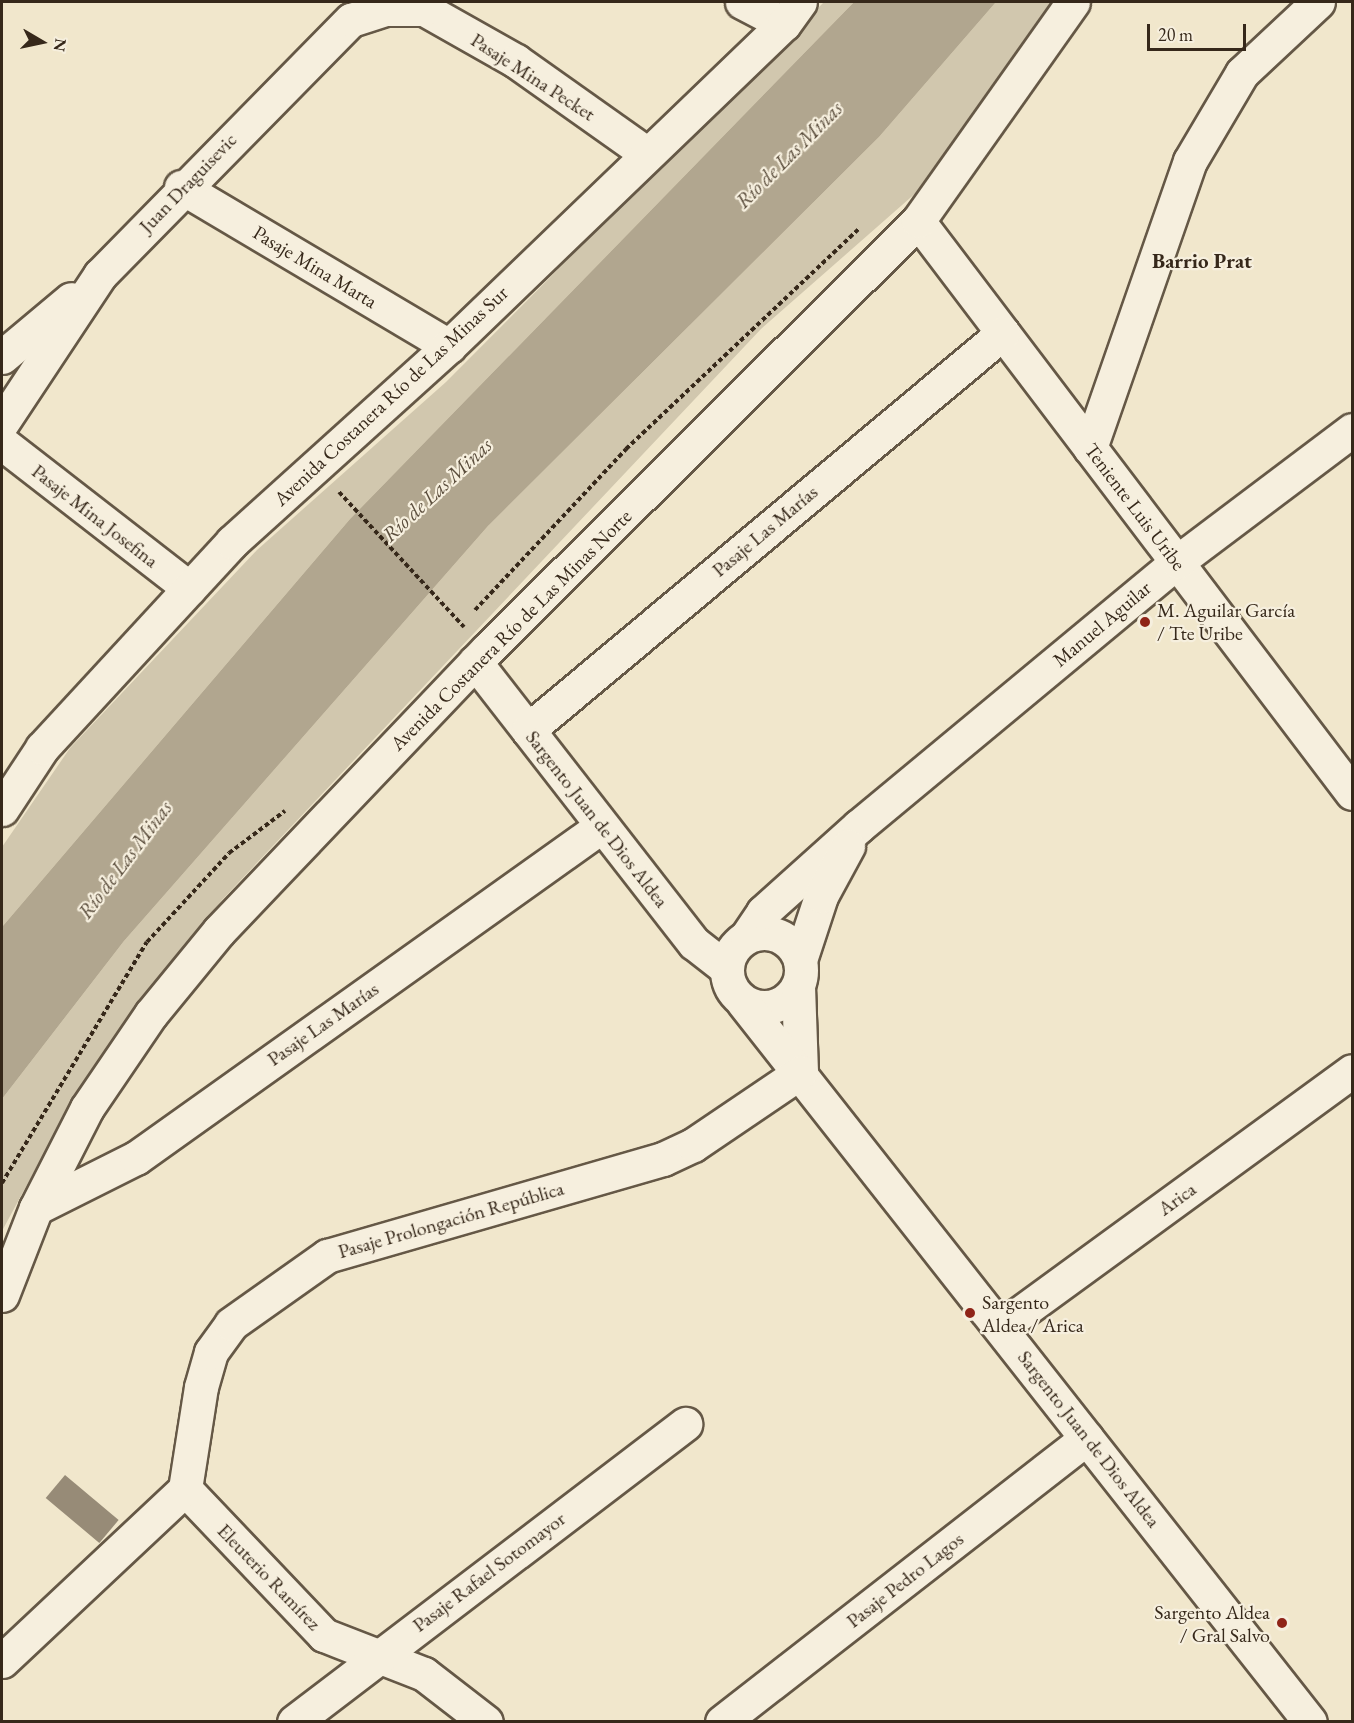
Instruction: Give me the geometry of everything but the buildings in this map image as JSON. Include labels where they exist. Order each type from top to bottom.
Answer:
[{"type":"street","points":[[742,2],[792,13]]},
{"type":"street","name":"Avenida Costanera Río de Las Minas Norte","points":[[2,1294],[36,1208],[87,1108],[151,1014],[219,931],[475,663],[918,221],[1073,2]]},
{"type":"street","points":[[1090,448],[1190,161],[1242,73],[1318,2]]},
{"type":"street","name":"Pasaje Mina Pecket","points":[[423,5],[516,61],[646,153]]},
{"type":"street","name":"Juan Draguisevic","points":[[2,423],[100,274],[182,187],[351,20],[384,9],[423,5]]},
{"type":"street","name":"Avenida Costanera Río de Las Minas Sur","points":[[2,809],[42,747],[232,542],[449,346],[792,13]]},
{"type":"street","name":"Pasaje Mina Marta","points":[[182,187],[449,346]]},
{"type":"street","name":"Teniente Luis Uribe","points":[[918,221],[1353,793]]},
{"type":"street","points":[[2,357],[100,274]]},
{"type":"street","name":"Pasaje Las Marías","points":[[528,730],[1003,333]]},
{"type":"street","name":"Manuel Aguilar","points":[[747,936],[763,912],[859,826],[1177,562],[1353,430]]},
{"type":"street","name":"Pasaje Mina Josefina","points":[[2,443],[189,588]]},
{"type":"street","name":"Sargento Juan de Dios Aldea","points":[[475,663],[694,943],[726,968]]},
{"type":"street","name":"Pasaje Las Marías","points":[[36,1208],[136,1158],[602,826]]},
{"type":"street","name":"Manuel Aguilar","points":[[799,973],[821,896],[859,826]]},
{"type":"street","points":[[799,973],[791,996],[768,1008],[743,1002],[727,981],[726,968],[729,955],[747,936],[760,933],[784,939],[799,973],[801,1072]]},
{"type":"street","name":"Sargento Juan de Dios Aldea","points":[[743,1002],[801,1072],[1310,1722]]},
{"type":"street","name":"Arica","points":[[1000,1327],[1353,1071]]},
{"type":"street","name":"Pasaje Prolongación República","points":[[185,1489],[211,1352],[231,1324],[327,1256],[663,1159],[801,1072]]},
{"type":"street","name":"Pasaje Rafael Sotomayor","points":[[299,1720],[375,1658],[685,1424]]},
{"type":"street","name":"Pasaje Pedro Lagos","points":[[722,1722],[1088,1438]]},
{"type":"street","points":[[2,1661],[185,1489]]},
{"type":"street","name":"Eleuterio Ramírez","points":[[185,1489],[324,1635],[375,1658],[424,1674],[486,1722]]},
{"type":"path","points":[[351,506],[440,602]]},
{"type":"shaded area","points":[[824,2],[854,2],[350,519],[2,927],[2,847],[70,748],[257,550],[446,382]]},
{"type":"shaded area","points":[[996,2],[1059,2],[977,121],[918,191],[761,329],[222,900],[70,1105],[2,1231],[2,1099],[124,941],[488,526],[879,137]]},
{"type":"water","name":"Río de Las Minas","points":[[854,2],[996,2],[879,137],[488,526],[124,941],[2,1099],[2,927],[350,519]]},
{"type":"place","name":"M. Aguilar García / Tte Uribe","points":[[1145,622]]},
{"type":"place","name":"Sargento Aldea / Arica","points":[[970,1313]]},
{"type":"place","name":"Sargento Aldea / Gral Salvo","points":[[1282,1623]]},
{"type":"district","name":"Barrio Prat","points":[[1202,261]]}]
